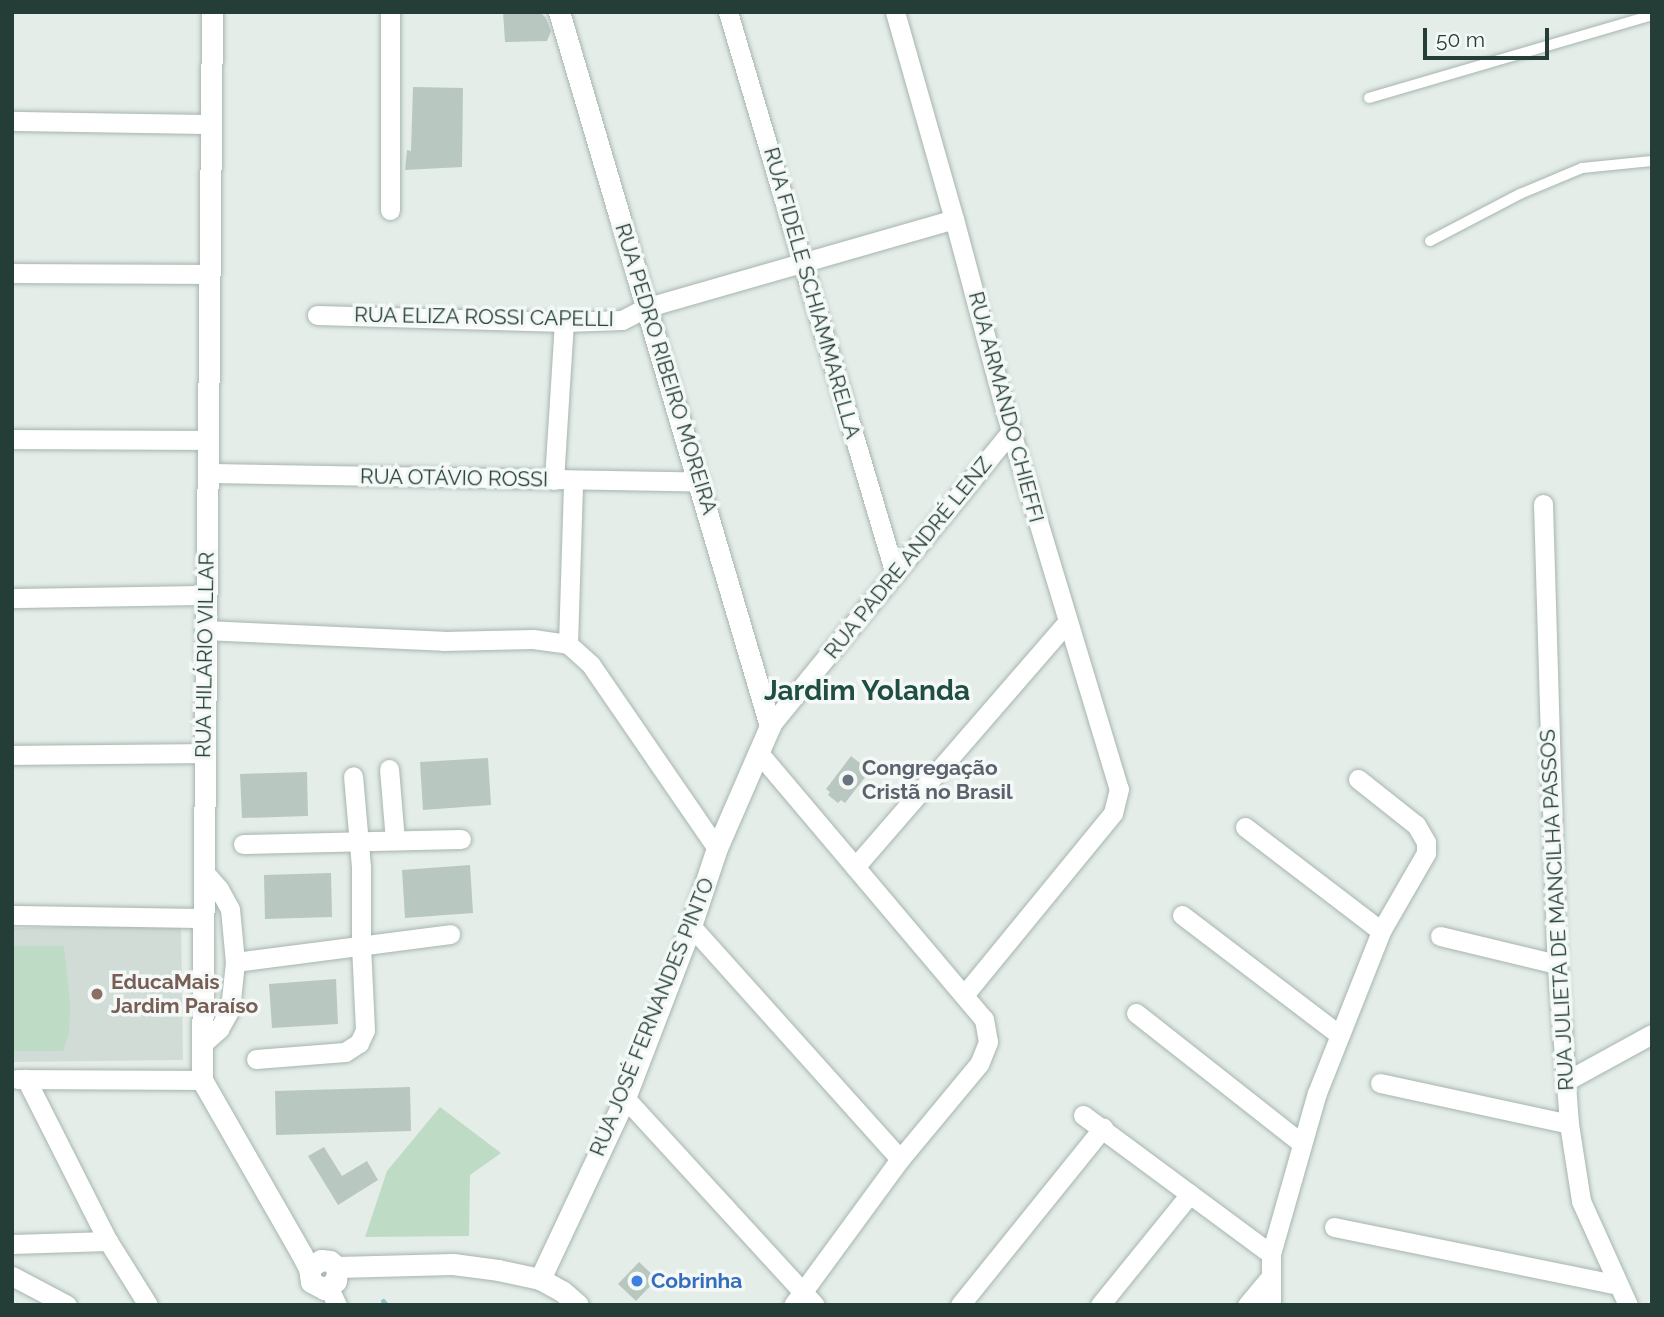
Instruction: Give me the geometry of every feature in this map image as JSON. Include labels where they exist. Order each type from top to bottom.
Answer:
[{"type":"street","name":"RUA HILÁRIO VILLAR","points":[[212,12],[204,630],[202,1080],[309,1268],[309,1278],[314,1286],[333,1296],[337,1267]]},
{"type":"street","points":[[390,12],[390,209]]},
{"type":"street","name":"RUA PEDRO RIBEIRO MOREIRA","points":[[559,12],[771,726]]},
{"type":"street","name":"RUA FIDELE SCHIAMMARELLA","points":[[728,12],[895,574]]},
{"type":"street","name":"RUA ARMANDO CHIEFFI","points":[[895,12],[1011,432],[1119,789],[1118,801],[1108,819],[964,995]]},
{"type":"street","points":[[12,121],[211,124]]},
{"type":"street","name":"RUA ELIZA ROSSI CAPELLI","points":[[317,315],[564,322],[622,320],[648,307],[954,219]]},
{"type":"street","points":[[12,273],[209,274]]},
{"type":"street","points":[[564,322],[568,644]]},
{"type":"street","name":"RUA PADRE ANDRÉ LENZ","points":[[758,752],[771,726],[1011,432]]},
{"type":"street","points":[[12,439],[208,440]]},
{"type":"street","name":"RUA OTÁVIO ROSSI","points":[[207,474],[700,482]]},
{"type":"street","name":"RUA JULIETA DE MANCILHA PASSOS","points":[[1543,504],[1557,964],[1569,1124],[1581,1201],[1628,1305]]},
{"type":"street","points":[[12,597],[206,595]]},
{"type":"street","points":[[855,867],[1067,622]]},
{"type":"street","points":[[204,630],[443,641],[533,639],[568,644],[591,665],[605,684],[717,848]]},
{"type":"street","points":[[625,1098],[804,1300],[900,1159],[979,1064],[988,1042],[984,1019],[758,752]]},
{"type":"street","name":"RUA JOSÉ FERNANDES PINTO","points":[[540,1279],[625,1098],[691,926],[717,848],[758,752]]},
{"type":"street","points":[[12,755],[203,753]]},
{"type":"street","points":[[389,769],[395,840]]},
{"type":"street","points":[[256,1059],[345,1052],[359,1043],[365,1030],[360,840],[354,776]]},
{"type":"street","points":[[1271,1305],[1271,1254],[1301,1143],[1338,1034],[1381,931],[1422,865],[1426,842],[1416,825],[1358,779]]},
{"type":"street","points":[[1245,827],[1381,931]]},
{"type":"street","points":[[243,844],[461,839]]},
{"type":"street","points":[[202,1044],[219,1028],[230,1009],[235,961],[230,909],[219,889],[204,872]]},
{"type":"street","points":[[12,915],[203,918]]},
{"type":"street","points":[[1182,915],[1338,1034]]},
{"type":"street","points":[[691,926],[900,1159]]},
{"type":"street","points":[[235,961],[450,934]]},
{"type":"street","points":[[1440,936],[1557,964]]},
{"type":"street","points":[[1136,1013],[1301,1143]]},
{"type":"street","points":[[1566,1081],[1652,1034]]},
{"type":"street","points":[[148,1305],[108,1241],[19,1079],[202,1080]]},
{"type":"street","points":[[1380,1083],[1569,1124]]},
{"type":"street","points":[[1083,1115],[1271,1254]]},
{"type":"street","points":[[960,1305],[1103,1128]]},
{"type":"street","points":[[1100,1305],[1190,1194]]},
{"type":"street","points":[[1334,1227],[1618,1285]]},
{"type":"street","points":[[12,1244],[108,1241]]},
{"type":"street","points":[[309,1268],[321,1260],[330,1261],[337,1267],[453,1264],[540,1279],[562,1291],[578,1305]]},
{"type":"street","points":[[12,1276],[66,1305]]},
{"type":"street","points":[[1247,1305],[1270,1278]]},
{"type":"lane","points":[[1369,98],[1652,15]]},
{"type":"lane","points":[[1430,241],[1520,194],[1583,168],[1652,161]]},
{"type":"shaded area","name":"EducaMais Jardim Paraíso","points":[[181,925],[183,1060],[12,1062],[12,928]]},
{"type":"green space","points":[[12,946],[64,946],[70,1004],[69,1034],[63,1051],[12,1051]]},
{"type":"green space","points":[[440,1107],[501,1153],[470,1175],[469,1236],[365,1237],[387,1171]]},
{"type":"building","points":[[503,12],[540,12],[546,18],[551,31],[547,41],[505,42]]},
{"type":"building","points":[[413,87],[463,88],[462,167],[405,170],[407,150],[411,151]]},
{"type":"building","name":"Congregação Cristã no Brasil","points":[[851,756],[870,771],[845,803],[841,800],[838,803],[828,795],[830,792],[826,789]]},
{"type":"building","points":[[488,758],[491,805],[423,810],[420,762]]},
{"type":"building","points":[[307,772],[308,816],[242,818],[240,774]]},
{"type":"building","points":[[470,865],[473,913],[405,918],[402,870]]},
{"type":"building","points":[[331,873],[332,917],[265,919],[264,875]]},
{"type":"building","points":[[336,979],[338,1024],[272,1028],[269,984]]},
{"type":"building","points":[[410,1087],[411,1131],[276,1135],[275,1091]]},
{"type":"building","points":[[324,1147],[342,1176],[367,1161],[378,1180],[338,1205],[308,1156]]},
{"type":"building","name":"Cobrinha","points":[[639,1262],[657,1279],[636,1301],[618,1284]]},
{"type":"waterway","points":[[383,1301],[386,1305]]},
{"type":"place","name":"Congregação Cristã no Brasil","points":[[848,780]]},
{"type":"place","name":"EducaMais Jardim Paraíso","points":[[97,994]]},
{"type":"place","name":"Cobrinha","points":[[637,1281]]},
{"type":"district","name":"Jardim Yolanda","points":[[867,691]]}]
